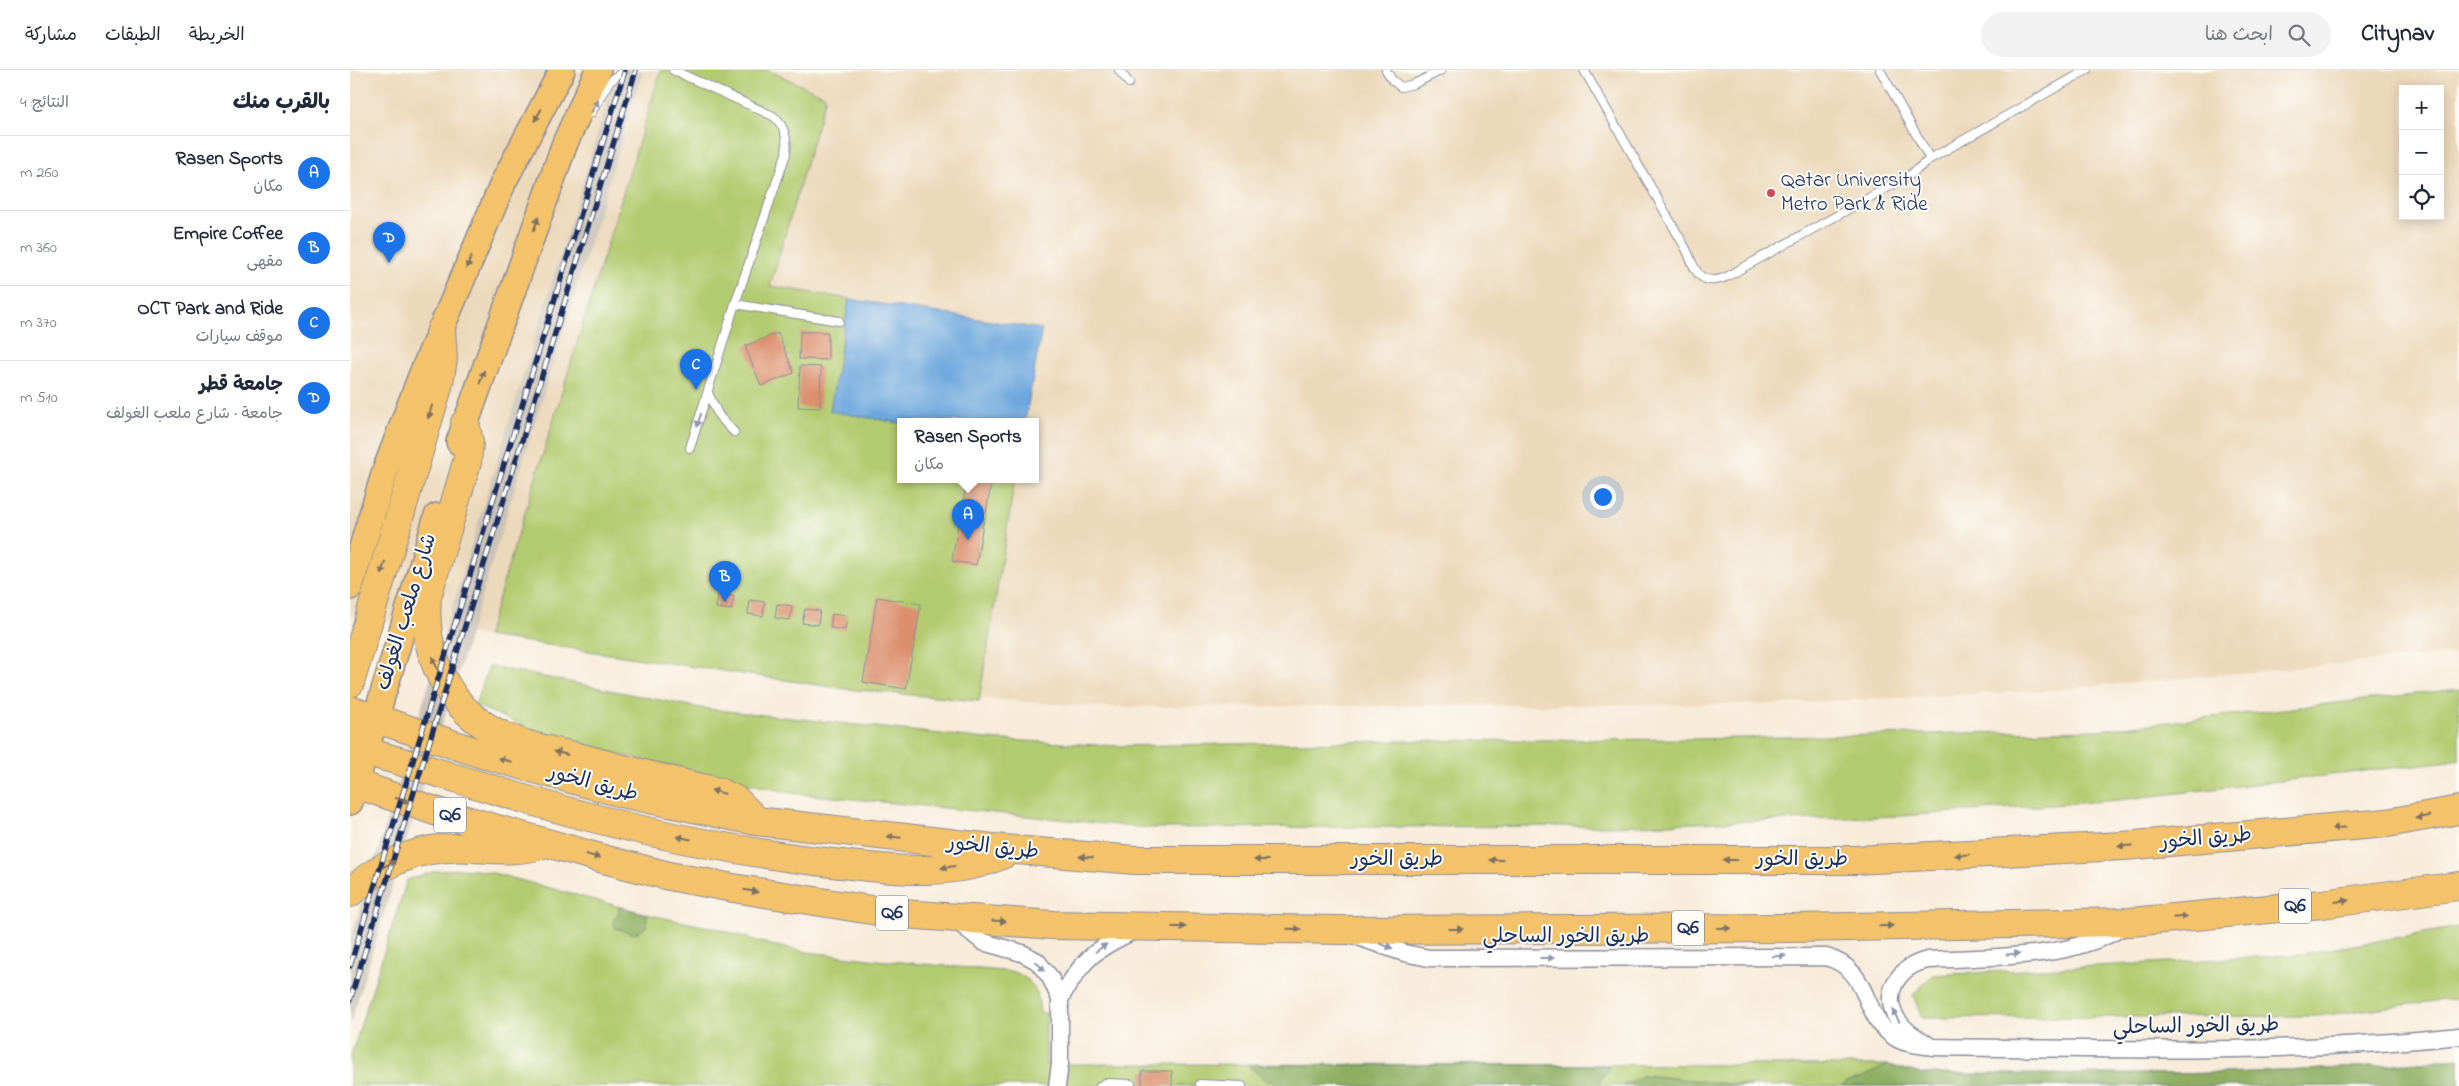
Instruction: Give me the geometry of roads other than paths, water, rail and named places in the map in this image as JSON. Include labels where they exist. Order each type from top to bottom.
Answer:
[{"type":"highway","points":[[350,683],[438,387],[442,359],[441,330]]},
{"type":"highway","points":[[465,423],[469,442],[467,462],[427,597],[426,613],[429,645],[434,661],[450,691],[472,716],[501,735],[592,761],[719,792],[736,800],[756,821]]},
{"type":"highway","name":"طريق الخور","points":[[358,719],[621,793],[756,821],[1012,850],[1135,860],[1855,860],[2123,846],[2387,823],[2459,810]]},
{"type":"highway","points":[[358,750],[603,820],[726,847],[794,858],[898,870],[934,869],[992,859],[1012,850]]},
{"type":"highway","name":"Q6","points":[[351,786],[607,860],[733,888],[890,913],[953,918],[1143,927],[1340,930],[1783,928],[2131,922],[2322,904],[2459,886]]},
{"type":"highway","points":[[350,893],[375,872],[395,861],[422,851],[452,848],[516,850],[546,842]]},
{"type":"main road","name":"شارع ملعب الغولف","points":[[351,786],[358,750],[358,719],[565,143],[598,70]]},
{"type":"main road","points":[[350,586],[386,471],[441,330],[504,182],[562,71]]},
{"type":"main road","points":[[350,552],[369,495],[386,471]]},
{"type":"street","points":[[953,918],[983,942],[1022,953],[1037,962],[1050,977],[1060,999],[1060,1064],[1057,1086]]},
{"type":"street","points":[[1933,1047],[1914,1036],[1900,1023],[1892,1009],[1893,985],[1904,970],[1911,965],[1928,960],[2069,949],[2099,940],[2131,922]]},
{"type":"street","points":[[1060,999],[1076,970],[1094,953],[1111,942],[1143,927]]},
{"type":"street","name":"طريق الخور الساحلي","points":[[1340,930],[1404,953],[1429,958],[1826,957],[1842,962],[1854,973],[1876,1020],[1887,1032],[1907,1043],[1933,1047],[2211,1051],[2398,1043],[2459,1036]]},
{"type":"lane","points":[[565,143],[586,122],[609,82],[625,70]]},
{"type":"lane","points":[[673,70],[766,112],[778,120],[785,133],[786,154],[735,304],[690,448]]},
{"type":"lane","points":[[1119,70],[1129,83]]},
{"type":"lane","points":[[1386,70],[1392,80],[1401,87],[1414,84],[1442,70]]},
{"type":"lane","points":[[1584,70],[1698,273],[1708,279],[1721,279],[1728,276],[1910,175],[1930,159],[2088,70]]},
{"type":"lane","points":[[1880,70],[1930,159]]},
{"type":"lane","points":[[735,304],[839,321]]},
{"type":"lane","points":[[708,393],[719,416],[734,432]]},
{"type":"lane","points":[[1100,1086],[1105,1083],[1131,1084]]},
{"type":"lane","points":[[1200,1084],[1242,1086]]},
{"type":"water","points":[[849,299],[1042,329],[1026,418],[897,418],[897,422],[830,411]]},
{"type":"railway","points":[[350,966],[625,70]]},
{"type":"railway","points":[[350,1000],[636,70]]},
{"type":"place","name":"Qatar University Metro Park & Ride","points":[[1771,193]]},
{"type":"place","name":"جامعة قطر","points":[[389,263]]},
{"type":"place","name":"OCT Park and Ride","points":[[696,390]]},
{"type":"place","name":"Rasen Sports","points":[[968,540]]},
{"type":"place","name":"Empire Coffee","points":[[725,602]]}]
